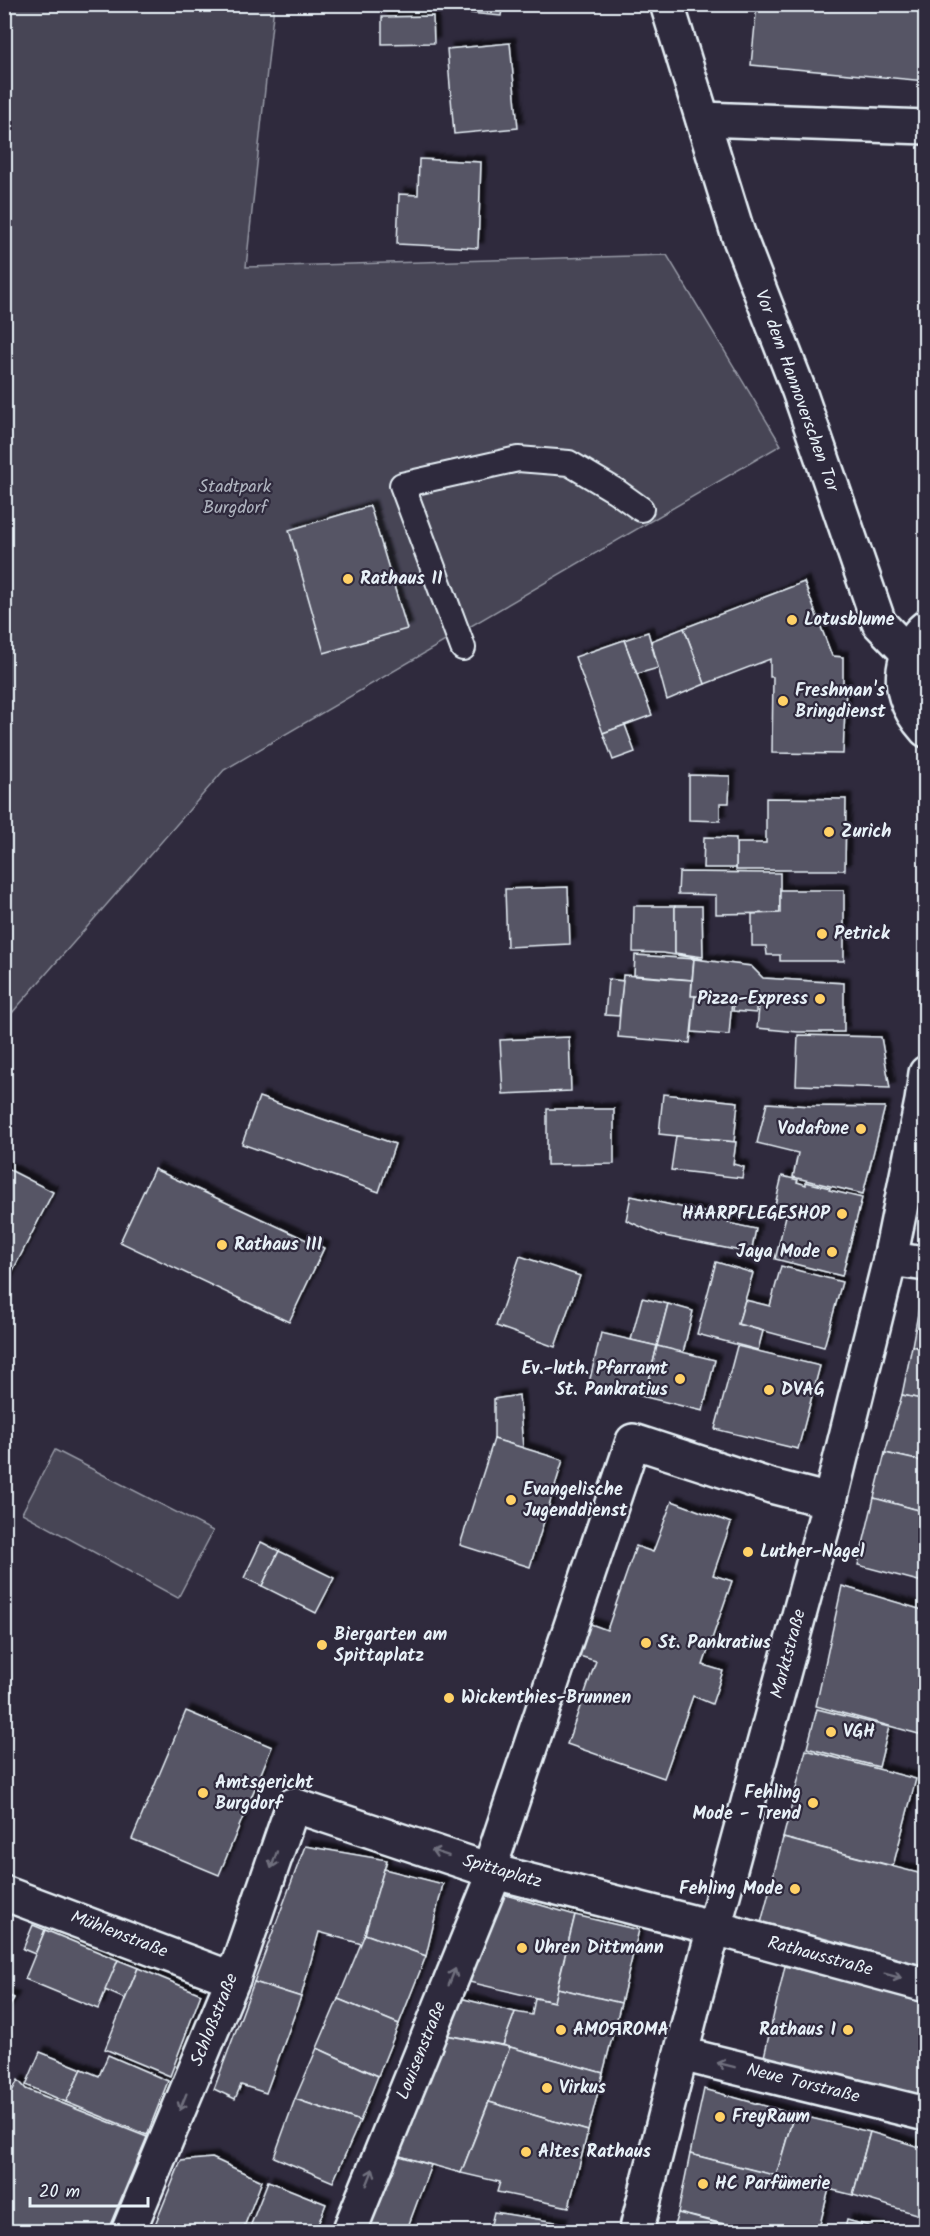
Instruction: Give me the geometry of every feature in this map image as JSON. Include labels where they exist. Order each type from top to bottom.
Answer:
[{"type":"street","name":"Vor dem Hannoverschen Tor","points":[[667,4],[738,234],[799,391],[879,623],[917,640]]},
{"type":"street","points":[[703,119],[926,127]]},
{"type":"street","points":[[917,640],[904,674],[905,696],[914,716],[926,730]]},
{"type":"street","name":"Marktstraße","points":[[636,2232],[681,2054],[830,1501],[890,1259],[926,1073]]},
{"type":"street","points":[[890,1259],[926,1264]]},
{"type":"street","name":"Louisenstraße","points":[[349,2232],[492,1871],[633,1441],[771,1486],[830,1501]]},
{"type":"street","name":"Spittaplatz","points":[[293,1805],[492,1871],[715,1928]]},
{"type":"street","name":"Schloßstraße","points":[[128,2232],[233,1979],[293,1805]]},
{"type":"street","name":"Mühlenstraße","points":[[4,1893],[233,1979]]},
{"type":"street","name":"Rathausstraße","points":[[715,1928],[926,1985]]},
{"type":"street","name":"Neue Torstraße","points":[[681,2054],[926,2114]]},
{"type":"lane","points":[[464,648],[402,485],[518,459],[569,463],[616,491],[640,509]]},
{"type":"green space","name":"Stadtpark Burgdorf","points":[[5,5],[274,5],[246,267],[667,255],[781,445],[224,770],[5,1021]]},
{"type":"green space","points":[[55,1450],[213,1531],[178,1598],[22,1513]]},
{"type":"building","points":[[471,4],[503,4],[501,16],[470,13]]},
{"type":"building","points":[[757,4],[926,4],[926,81],[751,65]]},
{"type":"building","points":[[433,16],[434,43],[382,44],[382,17]]},
{"type":"building","points":[[510,43],[518,128],[454,134],[447,49]]},
{"type":"building","points":[[419,159],[481,162],[478,248],[397,244],[399,194],[418,195]]},
{"type":"building","name":"Rathaus II","points":[[370,506],[407,629],[324,653],[289,530]]},
{"type":"building","points":[[804,582],[832,656],[843,657],[843,685],[846,686],[843,754],[772,753],[773,677],[770,677],[770,659],[705,684],[684,628]]},
{"type":"building","points":[[684,628],[705,684],[667,700],[651,641]]},
{"type":"building","points":[[648,632],[658,668],[637,674],[624,640]]},
{"type":"building","points":[[624,640],[652,715],[603,733],[575,657]]},
{"type":"building","points":[[625,725],[635,752],[613,760],[603,733]]},
{"type":"building","points":[[689,775],[730,776],[729,803],[720,803],[720,821],[689,820]]},
{"type":"building","points":[[766,798],[846,799],[845,870],[736,870],[736,843],[766,843]]},
{"type":"building","points":[[704,837],[736,838],[736,868],[703,868]]},
{"type":"building","points":[[679,872],[780,873],[780,913],[716,914],[716,895],[678,894]]},
{"type":"building","points":[[568,887],[570,944],[507,947],[505,889]]},
{"type":"building","points":[[780,890],[844,890],[844,961],[780,961],[780,955],[767,955],[766,946],[752,946],[752,914],[780,913]]},
{"type":"building","points":[[634,906],[675,906],[675,953],[703,959],[663,953],[633,952]]},
{"type":"building","points":[[675,906],[702,906],[703,957],[675,953]]},
{"type":"building","points":[[635,955],[694,959],[692,980],[634,975]]},
{"type":"building","points":[[694,959],[751,966],[763,978],[844,983],[844,1032],[798,1032],[757,1028],[759,1008],[756,1008],[756,1013],[733,1011],[734,999],[691,996]]},
{"type":"building","points":[[623,975],[692,980],[691,996],[695,996],[690,1043],[618,1037]]},
{"type":"building","points":[[608,979],[623,981],[619,1016],[605,1015]]},
{"type":"building","points":[[695,996],[732,999],[729,1035],[692,1032]]},
{"type":"building","points":[[798,1035],[881,1037],[890,1088],[796,1085]]},
{"type":"building","points":[[569,1037],[571,1091],[503,1094],[500,1040]]},
{"type":"building","points":[[663,1094],[738,1102],[734,1142],[659,1134]]},
{"type":"building","points":[[259,1097],[395,1144],[379,1192],[242,1144]]},
{"type":"building","points":[[767,1103],[885,1107],[863,1194],[793,1177],[798,1153],[757,1143]]},
{"type":"building","points":[[547,1109],[614,1109],[614,1164],[547,1165]]},
{"type":"building","points":[[676,1136],[736,1142],[733,1164],[744,1167],[742,1178],[671,1170]]},
{"type":"building","points":[[4,1167],[53,1192],[4,1288]]},
{"type":"building","name":"Rathaus III","points":[[154,1169],[324,1248],[289,1322],[120,1242]]},
{"type":"building","points":[[782,1176],[798,1180],[797,1182],[806,1185],[806,1182],[862,1198],[842,1276],[775,1259],[786,1216],[773,1213]]},
{"type":"building","points":[[631,1196],[730,1218],[728,1223],[756,1229],[751,1253],[659,1235],[626,1220]]},
{"type":"building","points":[[520,1256],[580,1276],[555,1347],[496,1326]]},
{"type":"building","points":[[716,1262],[753,1273],[738,1324],[763,1331],[758,1350],[697,1334]]},
{"type":"building","points":[[781,1266],[842,1282],[824,1347],[738,1324],[745,1300],[770,1306]]},
{"type":"building","points":[[924,1281],[926,1281],[926,1350],[912,1346]]},
{"type":"building","points":[[642,1298],[668,1304],[657,1346],[631,1340]]},
{"type":"building","points":[[668,1304],[693,1311],[683,1353],[657,1346]]},
{"type":"building","points":[[601,1333],[657,1346],[645,1397],[589,1383]]},
{"type":"building","name":"Ev.-luth. Pfarramt St. Pankratius","points":[[657,1346],[715,1360],[703,1411],[645,1397]]},
{"type":"building","name":"DVAG","points":[[737,1346],[820,1366],[798,1449],[715,1429]]},
{"type":"building","points":[[912,1346],[926,1350],[926,1400],[902,1395]]},
{"type":"building","points":[[519,1395],[523,1448],[494,1439],[494,1399]]},
{"type":"building","points":[[902,1395],[926,1400],[926,1462],[885,1453]]},
{"type":"building","points":[[494,1439],[563,1460],[530,1567],[460,1545]]},
{"type":"building","points":[[885,1453],[926,1462],[926,1512],[874,1498]]},
{"type":"building","points":[[874,1498],[926,1512],[926,1583],[858,1565]]},
{"type":"building","name":"St. Pankratius","points":[[672,1501],[731,1523],[713,1575],[732,1581],[703,1665],[723,1671],[712,1704],[693,1696],[664,1778],[567,1744],[596,1661],[576,1655],[588,1623],[607,1630],[636,1546],[653,1552]]},
{"type":"building","points":[[261,1542],[279,1551],[262,1586],[244,1578]]},
{"type":"building","points":[[279,1551],[334,1578],[316,1613],[262,1586]]},
{"type":"building","points":[[842,1586],[926,1611],[926,1736],[816,1706]]},
{"type":"building","points":[[817,1709],[889,1727],[879,1767],[807,1748]]},
{"type":"building","name":"Amtsgericht Burgdorf","points":[[186,1711],[272,1747],[219,1875],[132,1839]]},
{"type":"building","points":[[806,1750],[916,1779],[893,1866],[783,1838]]},
{"type":"building","points":[[783,1838],[926,1875],[926,1966],[761,1923]]},
{"type":"building","points":[[305,1846],[387,1860],[362,1944],[319,1932],[301,1997],[254,1982]]},
{"type":"building","points":[[384,1869],[443,1884],[426,1956],[365,1934]]},
{"type":"building","name":"Uhren Dittmann","points":[[499,1893],[575,1915],[554,2002],[465,1981]]},
{"type":"building","points":[[575,1915],[639,1930],[621,2003],[557,1988]]},
{"type":"building","points":[[33,1925],[45,1930],[35,1954],[23,1949]]},
{"type":"building","points":[[45,1930],[118,1960],[98,2009],[25,1979]]},
{"type":"building","points":[[365,1934],[426,1956],[399,2024],[338,1999]]},
{"type":"building","points":[[118,1960],[138,1968],[125,1999],[105,1990]]},
{"type":"building","name":"Rathaus I","points":[[785,1966],[926,1999],[926,2099],[763,2061]]},
{"type":"building","points":[[138,1968],[201,1994],[170,2076],[105,2049]]},
{"type":"building","points":[[254,1982],[301,1997],[266,2093],[241,2085],[235,2099],[214,2089]]},
{"type":"building","name":"AMOЯROMA","points":[[557,1988],[621,2003],[603,2073],[503,2045],[515,2012],[532,2015],[535,1998],[554,2002]]},
{"type":"building","points":[[4,1994],[14,1998],[4,2017]]},
{"type":"building","points":[[456,1997],[515,2012],[503,2045],[440,2034]]},
{"type":"building","points":[[338,1999],[399,2024],[378,2076],[317,2048]]},
{"type":"building","points":[[440,2034],[510,2047],[461,2173],[389,2153]]},
{"type":"building","name":"Virkus","points":[[510,2047],[603,2073],[588,2131],[489,2102]]},
{"type":"building","points":[[317,2048],[378,2076],[360,2121],[295,2099]]},
{"type":"building","points":[[40,2052],[82,2069],[66,2102],[26,2085]]},
{"type":"building","points":[[108,2055],[168,2081],[147,2135],[66,2102],[82,2069],[99,2076]]},
{"type":"building","points":[[18,2080],[26,2089],[147,2137],[107,2232],[4,2232],[4,2107]]},
{"type":"building","points":[[704,2089],[794,2114],[776,2176],[690,2154]]},
{"type":"building","points":[[295,2099],[360,2121],[333,2182],[274,2157]]},
{"type":"building","name":"Altes Rathaus","points":[[489,2102],[588,2131],[569,2207],[497,2192],[500,2182],[461,2173]]},
{"type":"building","points":[[794,2114],[870,2132],[853,2195],[776,2176]]},
{"type":"building","points":[[870,2132],[926,2149],[926,2217],[853,2195]]},
{"type":"building","points":[[389,2153],[431,2165],[406,2232],[359,2232]]},
{"type":"building","points":[[690,2154],[829,2189],[818,2232],[758,2232],[678,2213]]},
{"type":"building","points":[[212,2158],[262,2181],[242,2232],[152,2232],[181,2161]]},
{"type":"building","points":[[268,2181],[326,2204],[315,2232],[248,2232]]},
{"type":"building","points":[[494,2212],[562,2223],[560,2232],[489,2232]]},
{"type":"building","points":[[678,2213],[743,2230],[743,2232],[672,2232]]},
{"type":"building","points":[[847,2220],[890,2232],[844,2232]]},
{"type":"place","name":"Rathaus II","points":[[348,579]]},
{"type":"place","name":"Lotusblume","points":[[792,620]]},
{"type":"place","name":"Freshman's Bringdienst","points":[[783,701]]},
{"type":"place","name":"Zurich","points":[[829,832]]},
{"type":"place","name":"Petrick","points":[[822,934]]},
{"type":"place","name":"Pizza-Express","points":[[820,999]]},
{"type":"place","name":"Vodafone","points":[[861,1129]]},
{"type":"place","name":"HAARPFLEGESHOP","points":[[842,1214]]},
{"type":"place","name":"Rathaus III","points":[[222,1245]]},
{"type":"place","name":"Jaya Mode","points":[[832,1252]]},
{"type":"place","name":"Ev.-luth. Pfarramt St. Pankratius","points":[[680,1379]]},
{"type":"place","name":"DVAG","points":[[769,1390]]},
{"type":"place","name":"Evangelische Jugenddienst","points":[[511,1500]]},
{"type":"place","name":"Luther-Nagel","points":[[748,1552]]},
{"type":"place","name":"St. Pankratius","points":[[646,1643]]},
{"type":"place","name":"Biergarten am Spittaplatz","points":[[322,1645]]},
{"type":"place","name":"Wickenthies-Brunnen","points":[[449,1698]]},
{"type":"place","name":"VGH","points":[[831,1732]]},
{"type":"place","name":"Amtsgericht Burgdorf","points":[[203,1793]]},
{"type":"place","name":"Fehling Mode - Trend","points":[[813,1803]]},
{"type":"place","name":"Fehling Mode","points":[[795,1889]]},
{"type":"place","name":"Uhren Dittmann","points":[[522,1948]]},
{"type":"place","name":"AMOЯROMA","points":[[561,2030]]},
{"type":"place","name":"Rathaus I","points":[[848,2030]]},
{"type":"place","name":"Virkus","points":[[547,2088]]},
{"type":"place","name":"FreyRaum","points":[[720,2117]]},
{"type":"place","name":"Altes Rathaus","points":[[526,2152]]},
{"type":"place","name":"HC Parfümerie","points":[[703,2184]]}]
